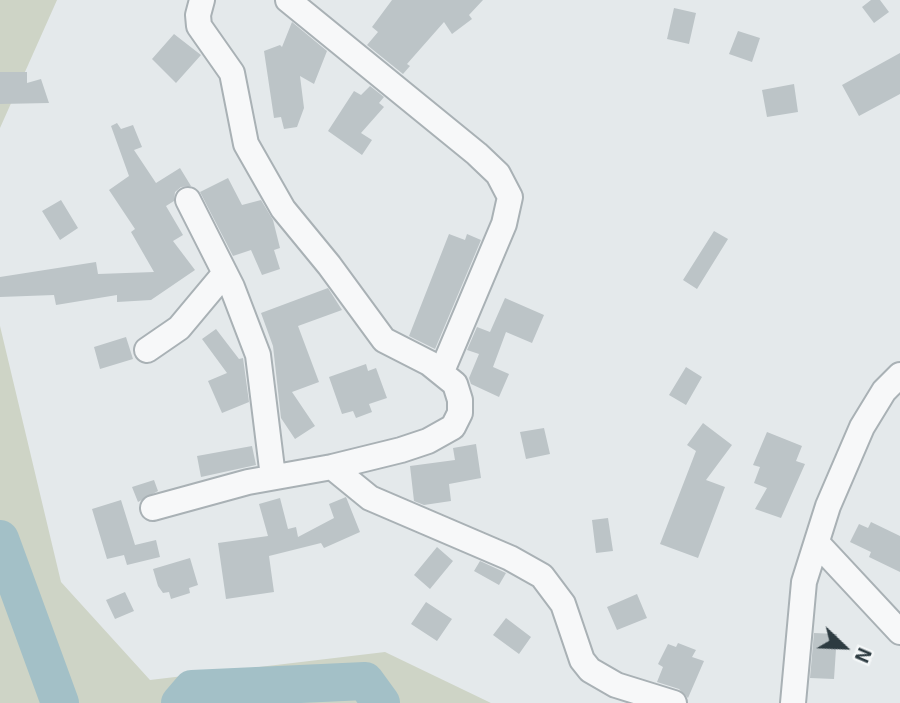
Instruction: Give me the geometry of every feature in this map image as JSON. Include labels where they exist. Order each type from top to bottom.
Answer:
[{"type":"street","points":[[153,508],[273,477],[332,467],[401,450],[428,441],[453,427],[460,413],[460,400],[455,384],[442,371],[384,340],[330,265],[283,209],[246,144],[232,73],[199,26],[198,15],[202,0]]},
{"type":"street","points":[[288,0],[477,154],[498,174],[510,197],[504,224],[442,371]]},
{"type":"street","points":[[188,201],[225,273],[258,355],[273,477]]},
{"type":"street","points":[[148,350],[179,328],[225,273]]},
{"type":"street","points":[[793,703],[804,582],[862,427],[884,391],[900,375]]},
{"type":"street","points":[[332,467],[370,498],[510,558],[542,576],[563,604],[582,660],[590,670],[616,685],[674,703]]},
{"type":"street","points":[[817,543],[900,632]]},
{"type":"shaded area","points":[[0,0],[57,0],[0,128]]},
{"type":"shaded area","points":[[0,326],[61,582],[150,680],[385,652],[491,703],[0,703]]},
{"type":"building","points":[[392,0],[483,0],[469,15],[472,19],[452,34],[444,22],[407,64],[410,66],[403,74],[367,45],[378,32],[372,27]]},
{"type":"building","points":[[871,0],[880,0],[889,12],[874,23],[862,7]]},
{"type":"building","points":[[674,8],[696,13],[689,44],[667,39]]},
{"type":"building","points":[[292,22],[327,51],[314,84],[300,76],[304,108],[297,127],[284,129],[281,117],[274,118],[264,51],[280,45],[282,47]]},
{"type":"building","points":[[738,31],[760,38],[752,62],[729,54]]},
{"type":"building","points":[[174,34],[201,55],[176,83],[152,59]]},
{"type":"building","points":[[900,53],[900,94],[859,116],[842,85]]},
{"type":"building","points":[[0,72],[27,72],[27,83],[41,79],[49,103],[0,104]]},
{"type":"building","points":[[794,84],[798,112],[767,117],[762,90]]},
{"type":"building","points":[[370,86],[384,97],[379,103],[384,107],[361,133],[372,140],[362,155],[328,131],[354,91],[361,95]]},
{"type":"building","points":[[117,123],[121,129],[133,125],[142,147],[134,150],[156,183],[180,168],[191,186],[181,187],[175,192],[174,201],[166,206],[183,235],[173,241],[195,270],[151,300],[117,302],[117,295],[56,305],[54,295],[0,297],[0,277],[96,262],[98,274],[154,272],[131,232],[135,229],[109,190],[129,176],[111,126]]},
{"type":"building","points":[[228,178],[242,205],[261,200],[273,220],[280,248],[274,250],[280,269],[262,275],[251,250],[233,256],[200,192]]},
{"type":"building","points":[[61,200],[78,228],[60,240],[42,211]]},
{"type":"building","points":[[714,231],[728,239],[697,289],[683,280]]},
{"type":"building","points":[[449,234],[465,240],[467,234],[481,240],[435,349],[409,336]]},
{"type":"building","points":[[328,288],[342,310],[298,326],[319,382],[292,392],[315,426],[295,439],[281,418],[273,346],[261,313]]},
{"type":"building","points":[[505,298],[544,315],[532,343],[506,332],[493,367],[509,374],[499,397],[471,384],[469,378],[479,354],[467,350],[477,327],[490,332]]},
{"type":"building","points":[[216,329],[239,359],[243,358],[249,402],[222,413],[208,381],[227,373],[202,339]]},
{"type":"building","points":[[126,337],[133,359],[100,369],[94,347]]},
{"type":"building","points":[[366,364],[368,371],[376,368],[387,398],[369,404],[372,412],[356,418],[353,411],[342,414],[329,377]]},
{"type":"building","points":[[686,367],[702,377],[686,405],[669,395]]},
{"type":"building","points":[[703,423],[732,445],[706,480],[725,487],[698,558],[660,544],[696,451],[687,445]]},
{"type":"building","points":[[544,428],[550,454],[526,459],[520,432]]},
{"type":"building","points":[[767,432],[802,446],[796,461],[805,464],[781,518],[755,509],[767,488],[754,483],[760,467],[753,465]]},
{"type":"building","points":[[476,444],[481,478],[449,484],[451,501],[424,505],[414,501],[410,466],[455,460],[453,448]]},
{"type":"building","points":[[252,446],[256,465],[201,477],[197,456]]},
{"type":"building","points":[[154,480],[158,491],[138,502],[132,487]]},
{"type":"building","points":[[346,497],[360,532],[324,548],[321,543],[269,556],[274,592],[226,599],[218,543],[268,536],[259,504],[280,498],[288,529],[296,527],[298,537],[334,518],[329,504]]},
{"type":"building","points":[[121,500],[135,545],[156,540],[160,557],[127,565],[124,555],[107,559],[92,509]]},
{"type":"building","points":[[608,518],[613,551],[596,553],[592,520]]},
{"type":"building","points":[[871,522],[900,536],[900,572],[869,557],[871,552],[850,542],[859,524],[868,528]]},
{"type":"building","points":[[437,547],[453,561],[430,589],[414,575]]},
{"type":"building","points":[[190,558],[198,585],[189,588],[190,593],[171,599],[169,592],[163,593],[158,586],[153,569]]},
{"type":"building","points":[[480,561],[506,573],[499,585],[474,571]]},
{"type":"building","points":[[125,592],[134,611],[115,619],[106,600]]},
{"type":"building","points":[[637,594],[647,618],[617,630],[607,607]]},
{"type":"building","points":[[426,602],[452,619],[437,641],[411,624]]},
{"type":"building","points":[[506,618],[531,637],[519,654],[493,635]]},
{"type":"building","points":[[814,633],[837,634],[834,679],[810,678]]},
{"type":"building","points":[[678,643],[696,650],[692,657],[704,661],[688,698],[679,689],[657,682],[663,667],[658,664],[668,644],[676,647]]},
{"type":"waterway","points":[[0,539],[60,703]]},
{"type":"waterway","points":[[180,703],[192,689],[365,681],[381,703]]}]
